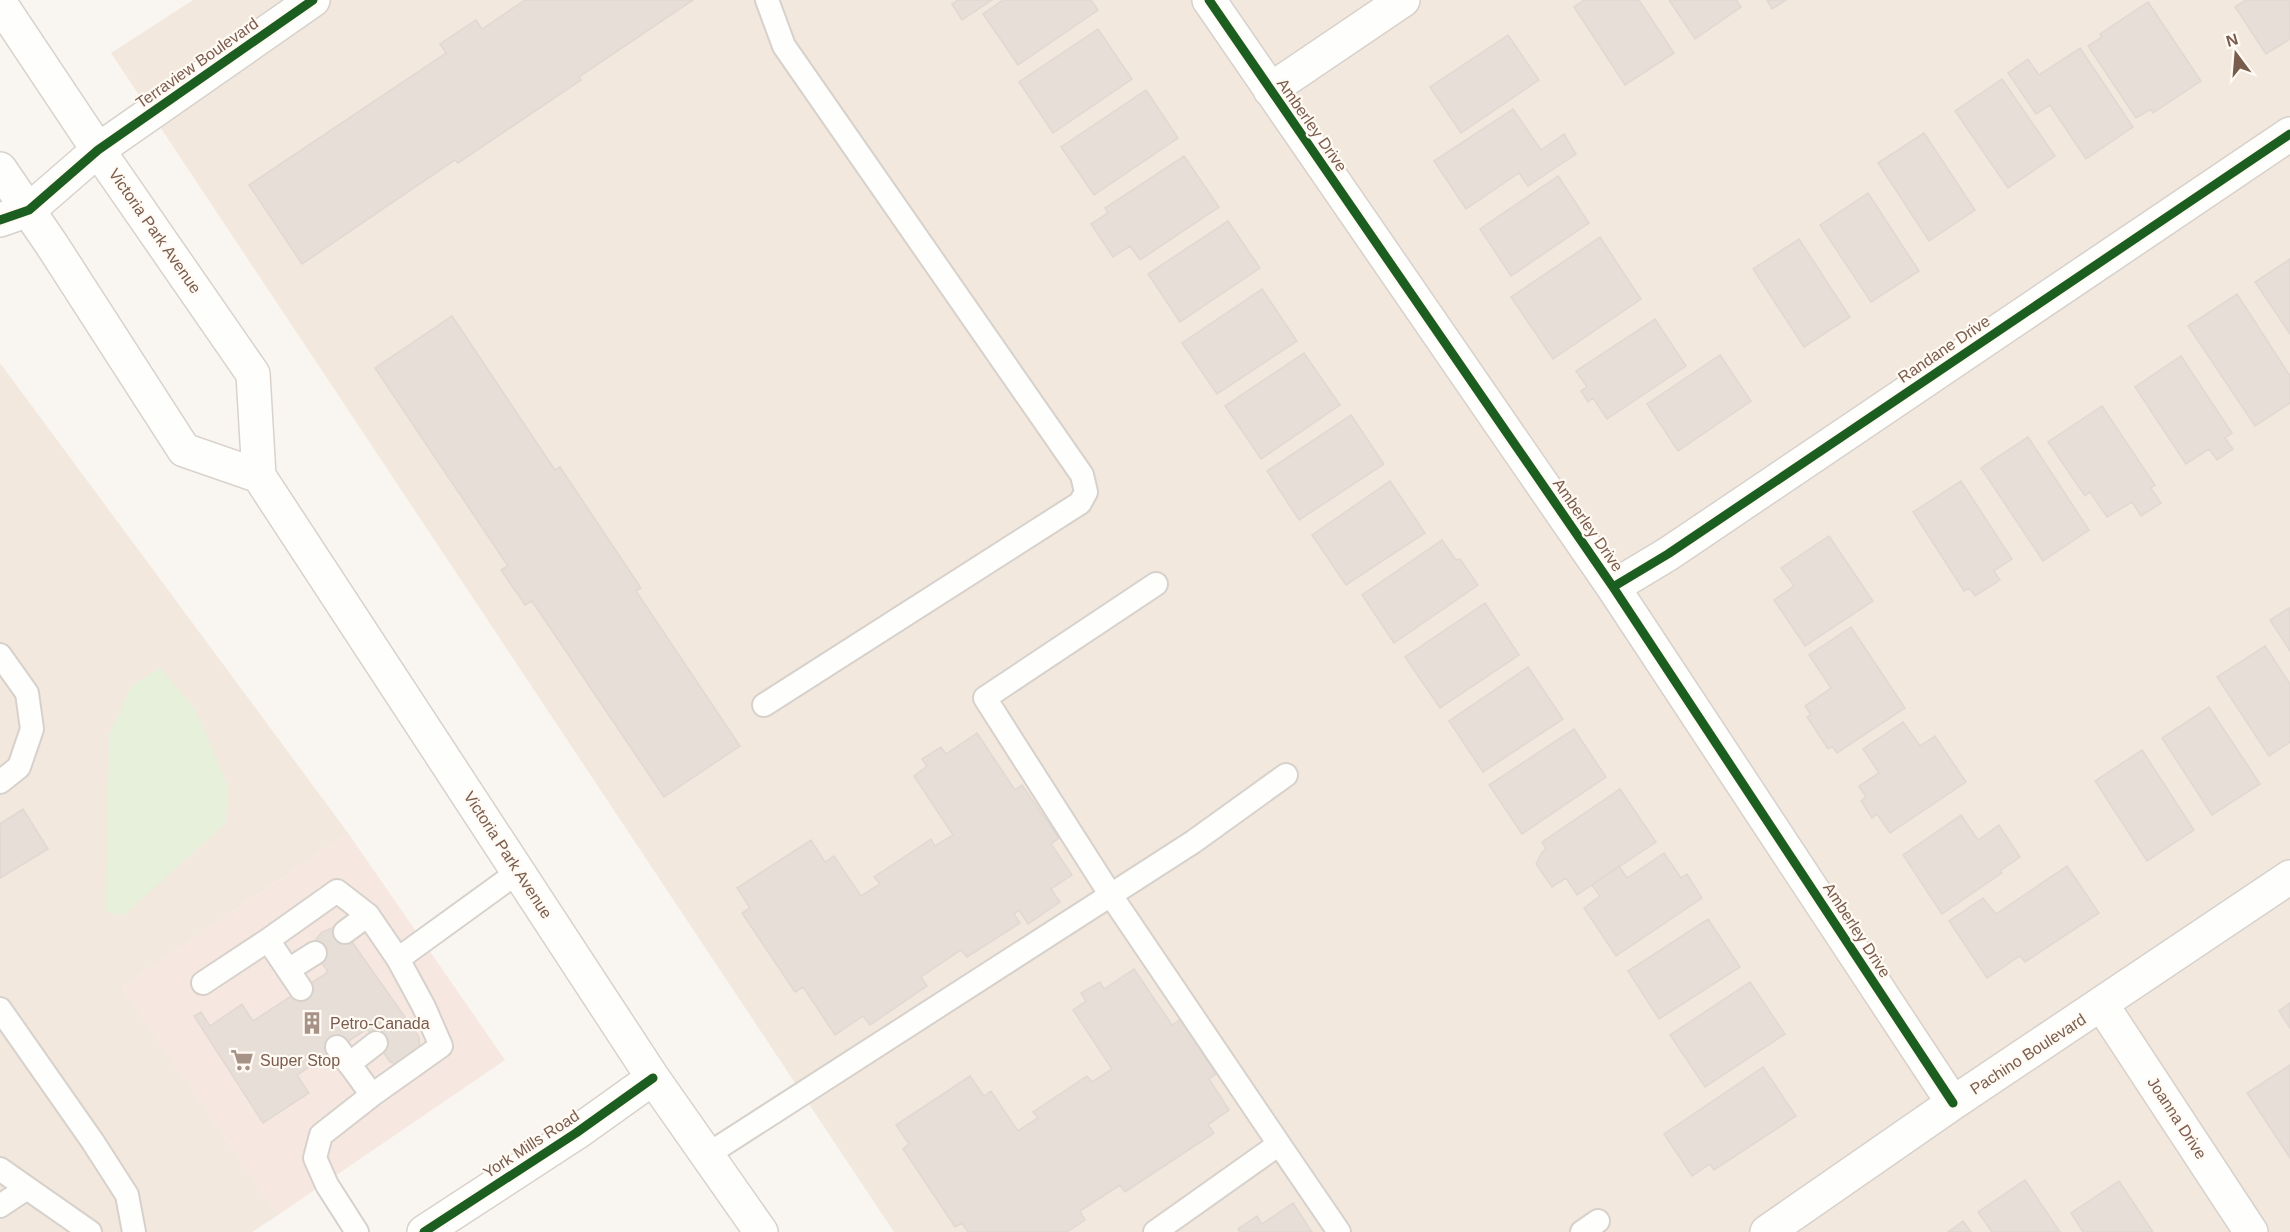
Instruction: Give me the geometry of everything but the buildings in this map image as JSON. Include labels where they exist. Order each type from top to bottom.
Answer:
[{"type":"street","name":"Terraview Boulevard","points":[[14,215],[98,150],[313,0]]},
{"type":"street","name":"Amberley Drive","points":[[1209,0],[1613,587],[1953,1103]]},
{"type":"street","points":[[1270,90],[1403,0]]},
{"type":"street","name":"Victoria Park Avenue","points":[[0,3],[98,150],[253,374],[259,476],[653,1078],[761,1232]]},
{"type":"street","name":"Randane Drive","points":[[1613,587],[1668,554],[2290,134]]},
{"type":"street","points":[[0,169],[14,215],[184,450],[259,476]]},
{"type":"street","name":"Pachino Boulevard","points":[[1767,1232],[1953,1103],[2290,877]]},
{"type":"street","name":"Joanna Drive","points":[[2102,1005],[2251,1232]]},
{"type":"street","name":"York Mills Road","points":[[424,1232],[576,1132],[653,1078]]},
{"type":"lane","points":[[764,705],[1080,502],[1086,492],[1082,476],[784,46],[768,0]]},
{"type":"lane","points":[[1156,584],[985,698],[1110,894],[1339,1232]]},
{"type":"lane","points":[[0,655],[27,693],[32,729],[19,766],[0,782]]},
{"type":"lane","points":[[707,1155],[1193,842],[1286,775]]},
{"type":"lane","points":[[398,958],[518,872]]},
{"type":"lane","points":[[203,983],[337,891],[368,915],[398,958],[415,1013],[441,1046],[372,1095],[321,1136],[315,1158],[327,1185],[357,1232]]},
{"type":"lane","points":[[345,932],[368,915]]},
{"type":"lane","points":[[268,940],[301,989]]},
{"type":"lane","points":[[288,970],[315,953]]},
{"type":"lane","points":[[0,1009],[93,1142],[127,1195],[134,1232]]},
{"type":"lane","points":[[372,1095],[343,1055],[376,1043]]},
{"type":"lane","points":[[1155,1232],[1279,1144]]},
{"type":"lane","points":[[0,1169],[90,1232]]},
{"type":"lane","points":[[0,1206],[27,1188]]},
{"type":"shaded area","points":[[193,0],[2290,0],[2290,1232],[894,1232],[111,53]]},
{"type":"shaded area","points":[[0,363],[348,833],[122,987],[278,1215],[252,1232],[0,1232]]},
{"type":"shaded area","points":[[348,833],[505,1060],[278,1215],[122,987]]},
{"type":"green space","points":[[160,668],[195,709],[228,786],[226,823],[124,915],[106,912],[109,736],[131,686]]},
{"type":"cycle path","points":[[0,220],[29,210],[98,150],[313,0]]},
{"type":"cycle path","points":[[1209,0],[1613,587],[1953,1103]]},
{"type":"cycle path","points":[[1613,587],[1668,554],[2290,134]]},
{"type":"cycle path","points":[[424,1232],[576,1133],[653,1078]]},
{"type":"place","name":"Petro-Canada","points":[[312,1023]]},
{"type":"place","name":"Super Stop","points":[[242,1060]]}]
